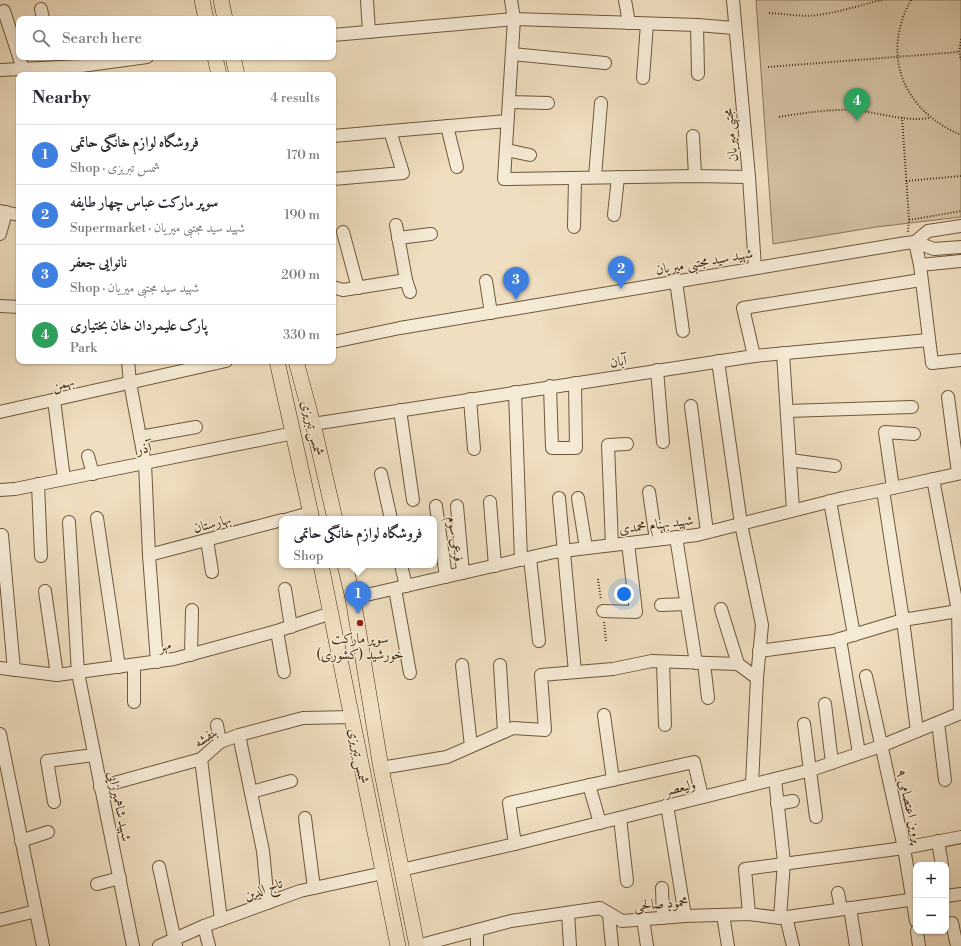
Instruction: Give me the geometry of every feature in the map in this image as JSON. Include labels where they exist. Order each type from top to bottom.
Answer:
[{"type":"main road","points":[[202,0],[205,16]]},
{"type":"main road","points":[[221,0],[224,16]]},
{"type":"main road","points":[[216,60],[218,72]]},
{"type":"main road","points":[[234,60],[236,72]]},
{"type":"main road","name":"شمس تبریزی","points":[[279,364],[311,516]]},
{"type":"main road","name":"شمس تبریزی","points":[[297,364],[313,424],[334,516]]},
{"type":"main road","name":"شمس تبریزی","points":[[322,568],[398,946]]},
{"type":"main road","name":"شمس تبریزی","points":[[346,568],[353,598],[381,768],[400,870],[417,946]]},
{"type":"main road","points":[[331,613],[353,598]]},
{"type":"main road","points":[[382,872],[400,870]]},
{"type":"street","points":[[367,0],[369,32]]},
{"type":"street","points":[[511,0],[514,19],[504,179],[695,176],[749,177]]},
{"type":"street","points":[[626,0],[629,23]]},
{"type":"street","name":"مجتبی میریان","points":[[733,0],[734,28],[749,177],[755,268]]},
{"type":"street","points":[[4,11],[16,50]]},
{"type":"street","points":[[336,35],[514,19],[697,25],[734,28]]},
{"type":"street","points":[[643,78],[647,24]]},
{"type":"street","points":[[697,25],[698,74]]},
{"type":"street","points":[[512,54],[605,63]]},
{"type":"street","points":[[19,60],[22,69]]},
{"type":"street","points":[[0,70],[22,69],[53,62],[91,60]]},
{"type":"street","points":[[509,102],[548,104]]},
{"type":"street","points":[[595,178],[601,104]]},
{"type":"street","points":[[336,136],[507,121]]},
{"type":"street","points":[[447,126],[457,167]]},
{"type":"street","points":[[336,179],[403,173],[390,131]]},
{"type":"street","points":[[693,136],[695,176]]},
{"type":"street","points":[[506,150],[530,155]]},
{"type":"street","points":[[614,215],[618,177]]},
{"type":"street","points":[[574,226],[575,178]]},
{"type":"street","points":[[0,234],[3,211],[16,214]]},
{"type":"street","points":[[396,225],[406,280],[410,292]]},
{"type":"street","name":"شهید سید مجتبی میریان","points":[[915,242],[928,231],[961,226]]},
{"type":"street","points":[[343,232],[358,288]]},
{"type":"street","points":[[398,238],[431,234]]},
{"type":"street","points":[[915,242],[920,265],[932,363],[961,360]]},
{"type":"street","name":"شهید سید مجتبی میریان","points":[[336,341],[676,281],[915,242],[934,249],[961,246]]},
{"type":"street","points":[[920,265],[961,261]]},
{"type":"street","points":[[336,287],[343,290],[406,280]]},
{"type":"street","points":[[754,356],[743,308],[921,280]]},
{"type":"street","points":[[486,281],[491,313]]},
{"type":"street","points":[[676,281],[683,331]]},
{"type":"street","points":[[0,306],[16,307]]},
{"type":"street","name":"آبان","points":[[313,424],[550,386],[754,356],[928,340]]},
{"type":"street","points":[[783,353],[793,510]]},
{"type":"street","points":[[718,361],[741,524],[762,625],[757,678],[752,784]]},
{"type":"street","points":[[128,364],[130,384],[145,463],[149,555],[158,662]]},
{"type":"street","name":"بهمن","points":[[1,409],[54,400],[130,384],[213,364]]},
{"type":"street","points":[[657,370],[663,442]]},
{"type":"street","points":[[550,386],[552,448],[576,448],[575,383]]},
{"type":"street","points":[[515,392],[526,559],[539,641]]},
{"type":"street","points":[[948,398],[960,473]]},
{"type":"street","points":[[470,399],[474,449]]},
{"type":"street","points":[[54,400],[64,479]]},
{"type":"street","points":[[691,406],[707,532]]},
{"type":"street","points":[[787,411],[912,407]]},
{"type":"street","points":[[400,410],[413,500]]},
{"type":"street","points":[[140,437],[196,427]]},
{"type":"street","points":[[914,434],[885,432],[888,489],[917,731]]},
{"type":"street","name":"آذر","points":[[0,490],[93,474],[294,433]]},
{"type":"street","points":[[612,545],[608,445],[627,444]]},
{"type":"street","points":[[88,456],[93,474]]},
{"type":"street","points":[[790,460],[835,466]]},
{"type":"street","name":"شهید بهنام محمدی","points":[[353,598],[565,551],[707,532],[830,501],[960,473]]},
{"type":"street","points":[[381,474],[390,516]]},
{"type":"street","points":[[933,479],[957,589],[960,713]]},
{"type":"street","points":[[38,484],[41,556]]},
{"type":"street","points":[[650,492],[656,540]]},
{"type":"street","points":[[559,498],[575,672]]},
{"type":"street","points":[[578,498],[586,548]]},
{"type":"street","points":[[830,501],[854,635]]},
{"type":"street","points":[[490,502],[495,566]]},
{"type":"street","name":"فرعی سوم","points":[[436,506],[446,577]]},
{"type":"street","points":[[457,506],[463,573]]},
{"type":"street","points":[[97,518],[119,667]]},
{"type":"street","name":"بهارستان","points":[[149,555],[279,521]]},
{"type":"street","name":"شهید شاهمیرزایی","points":[[69,522],[78,673],[133,946]]},
{"type":"street","points":[[2,535],[14,670]]},
{"type":"street","points":[[676,537],[686,604],[708,698]]},
{"type":"street","points":[[207,540],[212,572]]},
{"type":"street","points":[[603,611],[636,612],[628,543]]},
{"type":"street","points":[[401,568],[400,588],[410,674]]},
{"type":"street","points":[[285,589],[290,626]]},
{"type":"street","points":[[45,591],[56,675]]},
{"type":"street","points":[[661,605],[686,604]]},
{"type":"street","points":[[721,609],[738,664]]},
{"type":"street","points":[[191,655],[192,610]]},
{"type":"street","points":[[759,651],[840,639],[903,620],[958,611]]},
{"type":"street","name":"مهر","points":[[0,668],[56,675],[158,662],[191,655],[277,631],[331,613]]},
{"type":"street","points":[[277,631],[284,672]]},
{"type":"street","points":[[840,639],[859,754]]},
{"type":"street","points":[[381,768],[447,757],[513,728],[545,730],[541,675],[613,669],[652,661],[738,664],[757,678]]},
{"type":"street","points":[[663,662],[665,725]]},
{"type":"street","points":[[134,665],[134,702]]},
{"type":"street","points":[[462,665],[471,746]]},
{"type":"street","points":[[500,665],[504,732]]},
{"type":"street","name":"پروین اعتصامی ۹","points":[[866,676],[915,898]]},
{"type":"street","points":[[825,704],[832,762]]},
{"type":"street","name":"ولیعصر","points":[[400,870],[515,844],[811,770],[881,746],[960,713]]},
{"type":"street","points":[[604,714],[613,780]]},
{"type":"street","name":"بنفشه","points":[[100,787],[201,759],[220,742],[239,735],[303,718],[352,717]]},
{"type":"street","points":[[938,723],[945,780]]},
{"type":"street","points":[[804,724],[816,817]]},
{"type":"street","points":[[217,725],[220,742]]},
{"type":"street","points":[[0,734],[4,771],[21,841],[43,946]]},
{"type":"street","points":[[239,735],[263,851],[268,903]]},
{"type":"street","points":[[54,802],[47,762],[94,755]]},
{"type":"street","points":[[201,759],[221,920]]},
{"type":"street","points":[[515,844],[509,803],[694,762],[702,797]]},
{"type":"street","points":[[774,779],[784,862],[783,918],[793,946]]},
{"type":"street","points":[[251,792],[290,781]]},
{"type":"street","points":[[589,785],[600,823]]},
{"type":"street","points":[[777,804],[793,801]]},
{"type":"street","points":[[667,805],[685,916]]},
{"type":"street","points":[[305,818],[314,888]]},
{"type":"street","points":[[620,818],[627,881]]},
{"type":"street","points":[[21,841],[48,832]]},
{"type":"street","points":[[749,914],[745,868],[904,848],[961,837]]},
{"type":"street","points":[[938,841],[942,862]]},
{"type":"street","points":[[159,867],[175,943]]},
{"type":"street","name":"تاج الدین","points":[[159,946],[175,943],[204,926],[300,891],[382,872]]},
{"type":"street","points":[[97,884],[120,878]]},
{"type":"street","points":[[662,888],[663,918]]},
{"type":"street","points":[[949,892],[961,894]]},
{"type":"street","points":[[838,893],[846,909],[856,946]]},
{"type":"street","name":"محمود صالحی","points":[[417,946],[511,921],[600,908],[609,915],[622,921],[685,916],[749,914],[783,918],[913,899]]},
{"type":"street","points":[[0,920],[36,912]]},
{"type":"street","points":[[568,913],[570,946]]},
{"type":"street","points":[[609,915],[612,946]]},
{"type":"street","points":[[723,915],[728,946]]},
{"type":"street","points":[[643,919],[647,946]]},
{"type":"street","points":[[952,923],[956,946]]},
{"type":"street","points":[[204,926],[209,946]]},
{"type":"street","points":[[477,930],[477,946]]},
{"type":"street","points":[[917,934],[919,946]]},
{"type":"path","points":[[769,13],[818,15],[846,10],[882,0]]},
{"type":"path","points":[[911,0],[904,14],[898,38],[898,63],[906,87],[916,104],[930,117],[945,128],[961,135]]},
{"type":"path","points":[[961,39],[959,52],[961,60]]},
{"type":"path","points":[[768,67],[959,52]]},
{"type":"path","points":[[779,117],[811,112],[854,110],[917,119],[930,117]]},
{"type":"path","points":[[902,117],[909,220],[961,212]]},
{"type":"path","points":[[906,181],[961,176]]},
{"type":"shaded area","points":[[756,0],[961,0],[961,217],[876,227],[773,244]]},
{"type":"place","name":"پارک علیمردان خان بختیاری","points":[[857,121]]},
{"type":"place","name":"سوپر مارکت عباس چهار طایفه","points":[[621,289]]},
{"type":"place","name":"نانوایی جعفر","points":[[516,300]]},
{"type":"place","name":"فروشگاه لوازم خانگی حاتمی","points":[[358,614]]},
{"type":"place","name":"سوپر مارکت خورشید (کشوری)","points":[[360,623]]}]
